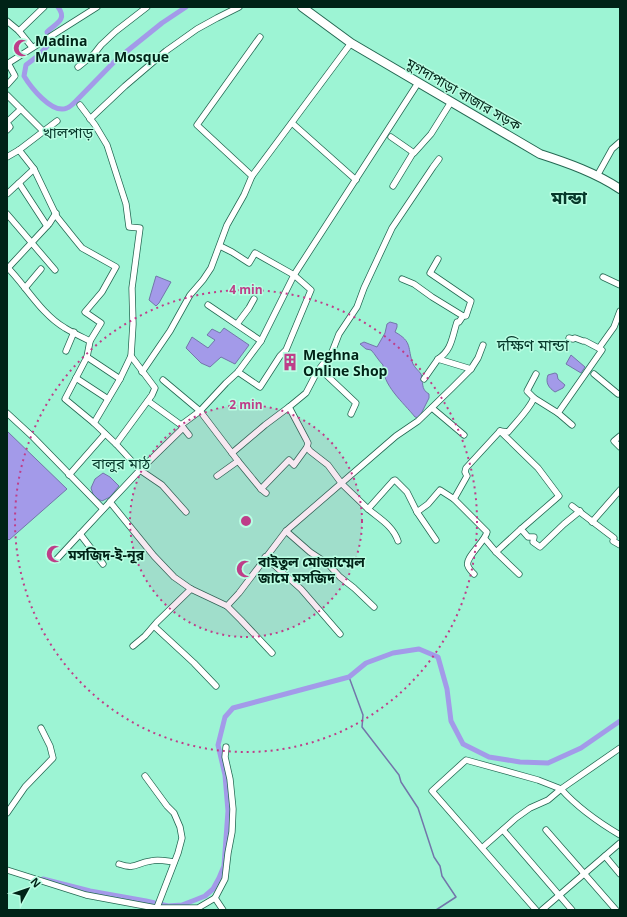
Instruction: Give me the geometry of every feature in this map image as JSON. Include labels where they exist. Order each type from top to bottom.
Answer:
[{"type":"street","points":[[19,31],[44,7]]},
{"type":"street","points":[[7,85],[15,76],[8,64],[32,47],[97,7]]},
{"type":"street","points":[[78,67],[94,54],[116,31],[147,7]]},
{"type":"street","points":[[90,119],[125,86],[166,51],[197,29],[239,7]]},
{"type":"street","name":"মুগদাপাড়া বাজার সড়ক","points":[[302,7],[351,43],[540,154],[565,162],[597,176],[608,181],[620,190]]},
{"type":"street","points":[[7,21],[19,31],[32,47]]},
{"type":"street","points":[[252,176],[197,125],[260,36]]},
{"type":"street","points":[[142,372],[170,331],[190,295],[211,268],[227,225],[244,195],[252,176],[351,43]]},
{"type":"street","points":[[56,560],[182,426],[200,411],[238,372],[261,341],[294,276],[418,83]]},
{"type":"street","points":[[7,95],[43,131]]},
{"type":"street","points":[[392,186],[414,153],[431,134],[451,102]]},
{"type":"street","points":[[80,105],[107,145],[126,204],[129,227],[140,228],[132,288],[133,324],[131,356],[94,423]]},
{"type":"street","points":[[7,130],[10,127],[7,123],[21,109]]},
{"type":"street","points":[[7,157],[57,121]]},
{"type":"street","points":[[292,123],[356,180]]},
{"type":"street","points":[[391,138],[414,153]]},
{"type":"street","points":[[597,176],[612,149],[620,142]]},
{"type":"street","points":[[18,150],[34,169],[56,214],[82,248],[116,267],[102,292],[85,312],[101,323],[90,341],[87,357],[65,399],[94,423],[140,470],[162,485],[186,512]]},
{"type":"street","points":[[232,453],[265,424],[289,407],[306,392],[332,352],[339,334],[357,307],[364,288],[392,228],[439,159]]},
{"type":"street","points":[[7,194],[34,169]]},
{"type":"street","points":[[19,183],[47,226]]},
{"type":"street","points":[[7,214],[55,270]]},
{"type":"street","points":[[56,214],[32,243],[8,267],[46,312],[64,328],[90,341]]},
{"type":"street","points":[[220,246],[249,263],[255,254],[294,276],[311,290],[286,350],[280,356],[260,387],[238,372]]},
{"type":"street","points":[[424,379],[438,359],[444,356],[450,347],[457,322],[459,322],[463,316],[466,316],[472,301],[430,273],[438,259]]},
{"type":"street","points":[[25,288],[41,269]]},
{"type":"street","points":[[603,276],[620,285]]},
{"type":"street","points":[[402,279],[414,284],[463,316]]},
{"type":"street","points":[[237,324],[254,299]]},
{"type":"street","points":[[208,305],[261,341]]},
{"type":"street","points":[[599,348],[614,327],[620,311]]},
{"type":"street","points":[[66,352],[74,332]]},
{"type":"street","points":[[558,413],[602,350],[585,341],[583,342],[575,338],[569,338]]},
{"type":"street","points":[[227,606],[239,593],[286,531],[396,436],[418,421],[432,408],[471,369],[478,358],[483,345]]},
{"type":"street","points":[[116,444],[148,401],[155,388],[131,356]]},
{"type":"street","points":[[87,357],[120,378]]},
{"type":"street","points":[[438,359],[471,369]]},
{"type":"street","points":[[320,369],[356,403],[351,414]]},
{"type":"street","points":[[536,374],[527,391],[534,398],[558,413],[572,425]]},
{"type":"street","points":[[594,374],[619,394]]},
{"type":"street","points":[[76,378],[108,399]]},
{"type":"street","points":[[163,380],[200,411],[238,462],[266,493]]},
{"type":"street","points":[[454,499],[467,476],[465,472],[466,468],[500,432],[508,432],[516,421],[525,413],[534,398]]},
{"type":"street","points":[[148,401],[182,426],[189,435]]},
{"type":"street","points":[[261,489],[288,461],[290,460],[294,465],[307,447],[308,443],[289,407]]},
{"type":"street","points":[[432,408],[464,435]]},
{"type":"street","points":[[7,413],[33,437],[103,509]]},
{"type":"street","points":[[496,552],[559,496],[538,468],[500,432]]},
{"type":"street","points":[[70,475],[105,434]]},
{"type":"street","points":[[620,436],[614,441],[620,447]]},
{"type":"street","points":[[307,447],[328,465],[342,484],[368,509],[386,522],[395,534],[398,541]]},
{"type":"street","points":[[217,476],[238,462]]},
{"type":"street","points":[[368,509],[395,480],[407,492],[417,512],[436,540]]},
{"type":"street","points":[[417,512],[428,504],[440,490],[454,499],[486,530],[485,539],[468,560],[468,567],[474,574]]},
{"type":"street","points":[[592,522],[620,490]]},
{"type":"street","points":[[110,502],[154,556],[174,577],[191,589],[227,606],[272,653]]},
{"type":"street","points":[[572,506],[614,538],[614,541],[620,545]]},
{"type":"street","points":[[521,529],[528,537],[534,537],[533,542],[540,547],[580,511]]},
{"type":"street","points":[[286,531],[310,552],[328,564],[340,577],[374,607]]},
{"type":"street","points":[[80,534],[103,564]]},
{"type":"street","points":[[485,539],[519,574]]},
{"type":"street","points":[[265,557],[301,589],[340,634]]},
{"type":"street","points":[[133,646],[155,627],[157,622],[191,589]]},
{"type":"street","points":[[155,627],[194,663],[216,686]]},
{"type":"street","points":[[7,813],[25,787],[53,758],[50,746],[41,728]]},
{"type":"street","points":[[7,870],[86,895],[156,908],[198,908],[215,898],[225,879],[232,832],[232,794],[225,757],[226,747]]},
{"type":"street","points":[[482,848],[516,818],[530,808],[548,800],[620,748]]},
{"type":"street","points":[[536,910],[432,791],[466,760],[538,780],[561,790],[594,820],[620,835]]},
{"type":"street","points":[[145,776],[174,814],[180,827],[182,838],[156,908]]},
{"type":"street","points":[[503,830],[572,910]]},
{"type":"street","points":[[546,830],[616,910]]},
{"type":"street","points":[[542,910],[620,843]]},
{"type":"street","points":[[605,856],[620,874]]},
{"type":"street","points":[[119,864],[131,868],[149,861],[160,860],[174,862]]},
{"type":"street","points":[[215,898],[223,910]]},
{"type":"shaded area","points":[[156,276],[171,282],[156,306],[149,300]]},
{"type":"shaded area","points":[[390,322],[397,324],[395,332],[407,342],[413,364],[421,374],[423,388],[429,394],[429,398],[419,418],[415,417],[394,393],[386,379],[383,365],[374,353],[360,344],[364,342],[377,347],[385,333],[387,324]]},
{"type":"shaded area","points":[[224,328],[249,345],[235,364],[221,357],[210,367],[201,363],[186,348],[192,337],[208,348],[215,340],[207,335],[212,329],[220,333]]},
{"type":"shaded area","points":[[571,355],[585,367],[581,373],[566,364]]},
{"type":"shaded area","points":[[555,373],[557,374],[558,379],[565,385],[563,388],[555,392],[549,387],[547,380],[548,375]]},
{"type":"shaded area","points":[[7,431],[67,489],[9,540],[7,538]]},
{"type":"shaded area","points":[[103,473],[110,477],[119,486],[110,497],[102,501],[94,497],[91,488],[95,479]]},
{"type":"waterway","points":[[58,7],[61,11],[61,19],[47,32],[51,42],[39,55],[26,65],[24,76],[36,92],[48,104],[61,109],[67,108],[71,105],[116,60],[162,23],[186,7]]},
{"type":"waterway","points":[[43,879],[90,891],[168,906],[182,905],[205,896],[213,889],[224,866],[228,811],[225,775],[218,745],[225,717],[233,708],[349,677],[366,663],[393,653],[419,649],[438,657],[447,689],[451,721],[463,744],[489,757],[520,762],[548,763],[581,748],[620,721]]},
{"type":"waterway","points":[[349,677],[363,715],[362,727],[399,775],[401,782],[418,808],[434,857],[440,866],[442,876],[456,897],[436,910]]},
{"type":"place","name":"Madina Munawara Mosque","points":[[22,48]]},
{"type":"place","name":"Meghna Online Shop","points":[[290,362]]},
{"type":"place","name":"মসজিদ-ই-নূর","points":[[55,554]]},
{"type":"place","name":"বাইতুল মোজাম্মেল জামে মসজিদ","points":[[245,569]]},
{"type":"district","name":"খালপাড়","points":[[68,132]]},
{"type":"district","name":"মান্ডা","points":[[569,197]]},
{"type":"district","name":"দক্ষিণ মান্ডা","points":[[533,345]]},
{"type":"district","name":"বালুর মাঠ","points":[[121,463]]}]
